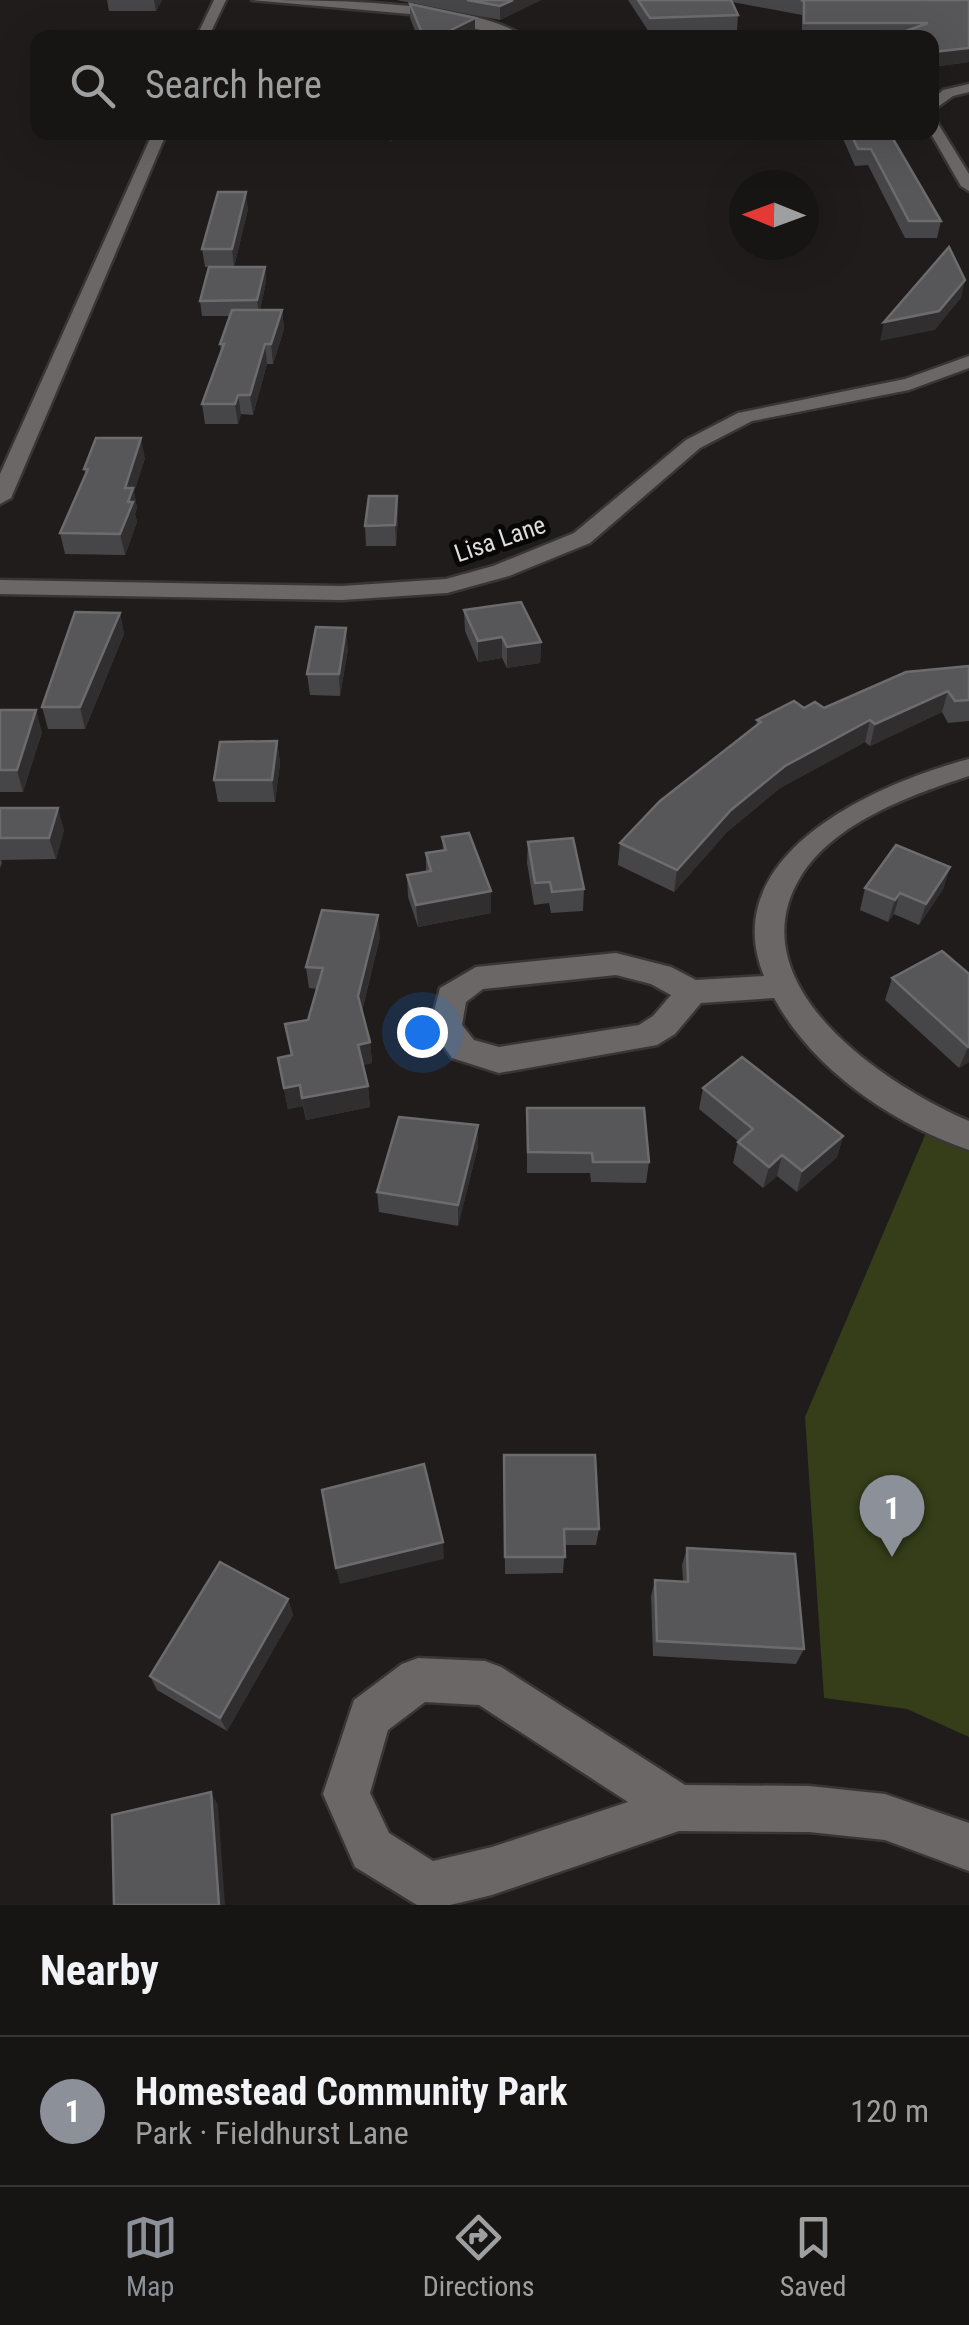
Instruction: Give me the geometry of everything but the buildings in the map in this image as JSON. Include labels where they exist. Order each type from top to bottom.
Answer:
[{"type":"street","points":[[206,30],[220,0]]},
{"type":"street","points":[[258,0],[366,6],[436,15],[496,30]]},
{"type":"street","points":[[436,15],[466,0]]},
{"type":"street","points":[[939,101],[948,93],[969,88]]},
{"type":"street","points":[[939,137],[969,186]]},
{"type":"street","points":[[0,498],[157,140]]},
{"type":"street","name":"Lisa Lane","points":[[0,587],[342,593],[447,586],[500,572],[582,538],[693,444],[745,417],[908,384],[969,362]]},
{"type":"street","points":[[969,767],[930,779],[847,820],[809,849],[787,875],[774,904],[771,936],[784,986],[806,1023],[841,1061],[890,1096],[969,1136]]},
{"type":"street","points":[[692,992],[664,1025],[646,1036],[499,1060],[462,1049],[446,1027],[452,996],[476,978],[616,964],[660,975],[692,992],[784,986]]},
{"type":"street","points":[[679,1808],[485,1683],[418,1680],[370,1716],[346,1794],[372,1850],[429,1886],[492,1871],[679,1808],[809,1810],[884,1817],[969,1847]]},
{"type":"green space","points":[[926,1133],[969,1148],[969,1737],[907,1709],[824,1698],[805,1417]]},
{"type":"place","name":"Homestead Community Park","points":[[892,1557]]}]
